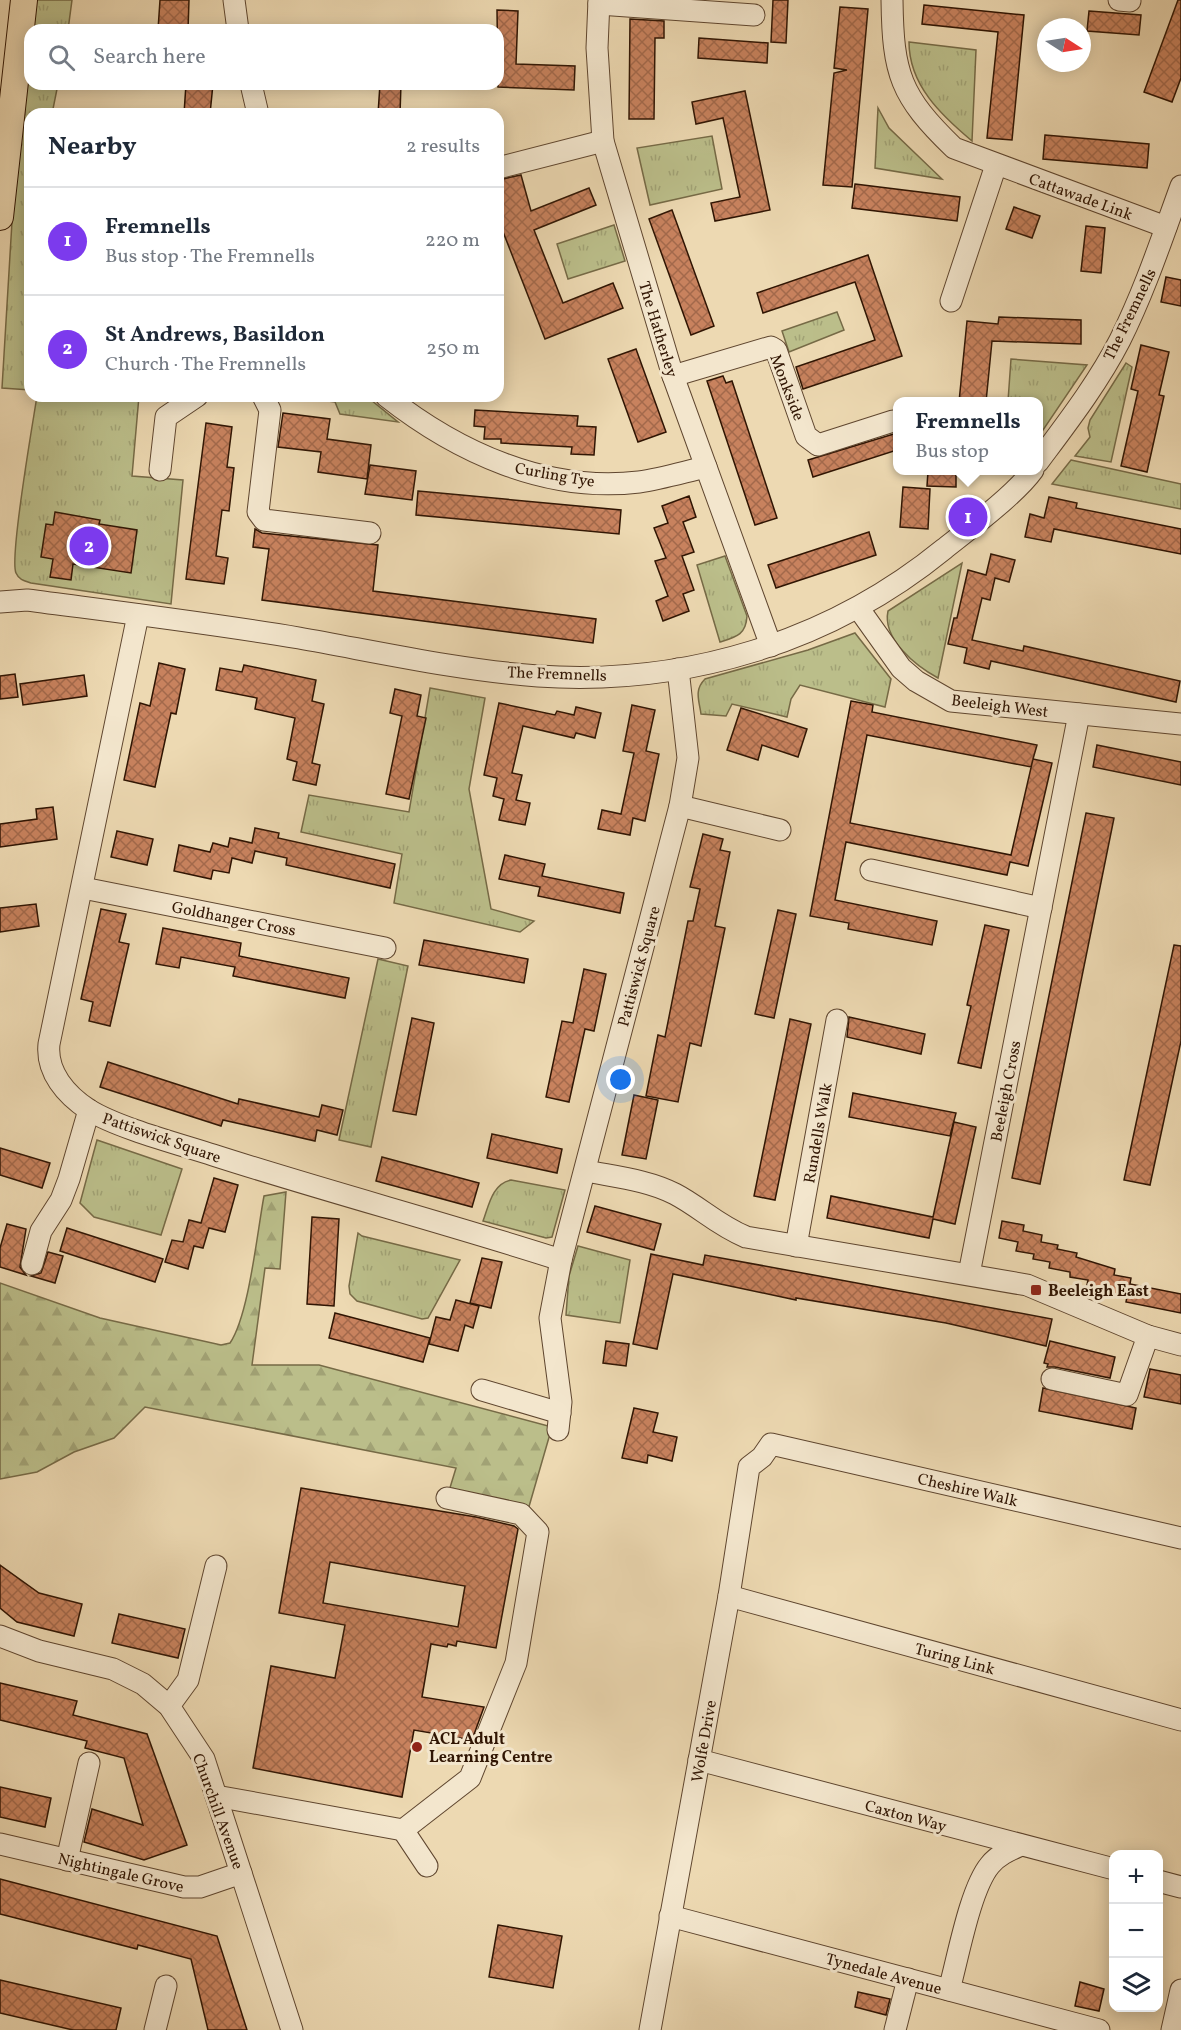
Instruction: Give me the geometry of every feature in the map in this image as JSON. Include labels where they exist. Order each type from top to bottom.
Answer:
[{"type":"main road","points":[[0,217],[24,0]]},
{"type":"street","points":[[234,0],[237,24]]},
{"type":"street","name":"Cattawade Link","points":[[892,0],[892,44],[904,90],[927,122],[954,148],[1166,227]]},
{"type":"street","points":[[599,2],[754,15]]},
{"type":"street","name":"The Hatherley","points":[[599,2],[597,48],[603,141],[673,376],[771,646]]},
{"type":"street","points":[[252,90],[257,108]]},
{"type":"street","points":[[504,166],[603,141]]},
{"type":"street","points":[[951,300],[996,165]]},
{"type":"street","name":"The Fremnells","points":[[1043,455],[1073,415],[1119,342],[1154,264],[1181,186]]},
{"type":"street","name":"Monkside","points":[[673,376],[771,346],[776,350],[806,436],[814,444],[818,445],[893,421]]},
{"type":"street","points":[[160,470],[166,417],[188,402]]},
{"type":"street","points":[[266,402],[270,410],[258,512],[264,520],[370,533]]},
{"type":"street","name":"Curling Tye","points":[[394,402],[415,419],[475,454],[536,474],[597,482],[639,482],[706,467]]},
{"type":"street","name":"The Fremnells","points":[[0,602],[27,600],[138,615],[538,676],[630,675],[704,665],[771,646],[860,609],[906,580],[1028,475]]},
{"type":"street","name":"The Fremnells","points":[[0,589],[27,600]]},
{"type":"street","name":"Beeleigh West","points":[[860,609],[901,668],[935,693],[951,701],[1181,724]]},
{"type":"street","name":"Pattiswick Square","points":[[138,615],[48,1056],[50,1067],[64,1088],[89,1110],[157,1136],[286,1179],[482,1234],[561,1260]]},
{"type":"street","name":"Pattiswick Square","points":[[482,1390],[559,1421],[558,1367],[550,1318],[561,1260],[680,806],[688,758],[678,669]]},
{"type":"street","name":"Beeleigh Cross","points":[[969,1274],[1079,714]]},
{"type":"street","points":[[680,806],[780,830]]},
{"type":"street","points":[[871,870],[1041,908]]},
{"type":"street","name":"Goldhanger Cross","points":[[83,888],[385,948]]},
{"type":"street","name":"Rundells Walk","points":[[796,1246],[837,1020]]},
{"type":"street","points":[[32,1264],[41,1231],[61,1200],[69,1179],[89,1110]]},
{"type":"street","points":[[586,1171],[652,1184],[677,1194],[731,1231],[746,1237],[1027,1285],[1148,1336],[1181,1345]]},
{"type":"street","points":[[1052,1379],[1127,1395],[1148,1336]]},
{"type":"street","name":"Cheshire Walk","points":[[762,1457],[771,1444],[1181,1538]]},
{"type":"street","name":"Wolfe Drive","points":[[650,2030],[729,1596],[749,1467],[762,1457]]},
{"type":"street","points":[[402,1830],[470,1778],[516,1663],[538,1532],[521,1514],[447,1498]]},
{"type":"street","points":[[169,1706],[188,1680],[216,1566]]},
{"type":"street","name":"Turing Link","points":[[729,1596],[1181,1720]]},
{"type":"street","name":"Churchill Avenue","points":[[0,1636],[39,1651],[113,1669],[143,1684],[169,1706],[204,1759],[292,2030]]},
{"type":"street","name":"Caxton Way","points":[[699,1760],[1109,1868]]},
{"type":"street","points":[[67,1860],[89,1763]]},
{"type":"street","points":[[216,1796],[402,1830],[427,1866]]},
{"type":"street","name":"Nightingale Grove","points":[[0,1844],[193,1888],[241,1873]]},
{"type":"street","points":[[949,1990],[980,1882],[989,1866],[999,1856],[1021,1845]]},
{"type":"street","points":[[1163,1882],[1181,1887]]},
{"type":"street","name":"Tynedale Avenue","points":[[670,1916],[1099,2030]]},
{"type":"street","points":[[895,2030],[908,1979]]},
{"type":"street","points":[[155,2030],[166,1986]]},
{"type":"street","points":[[1172,2030],[1181,1990]]},
{"type":"green space","points":[[33,0],[72,0],[69,24],[30,24]]},
{"type":"green space","points":[[909,42],[976,50],[972,141],[938,110],[929,98],[914,72]]},
{"type":"green space","points":[[24,86],[24,90],[57,90],[53,108],[24,108],[24,390],[2,388],[15,172]]},
{"type":"green space","points":[[878,108],[889,128],[942,179],[875,168]]},
{"type":"green space","points":[[712,136],[722,189],[650,205],[637,148]]},
{"type":"green space","points":[[614,225],[625,261],[568,279],[557,244]]},
{"type":"green space","points":[[837,312],[844,330],[789,352],[782,331]]},
{"type":"green space","points":[[1011,359],[1087,365],[1043,430],[1043,397],[1008,397]]},
{"type":"green space","points":[[1126,363],[1132,367],[1111,462],[1075,456],[1090,437],[1088,428],[1090,420]]},
{"type":"green space","points":[[36,402],[138,402],[132,476],[183,480],[171,604],[31,583],[22,580],[17,575],[16,543]]},
{"type":"green space","points":[[335,402],[373,402],[398,422],[340,414]]},
{"type":"green space","points":[[1071,460],[1181,484],[1181,509],[1052,484]]},
{"type":"green space","points":[[725,556],[747,616],[745,627],[739,634],[720,642],[697,565]]},
{"type":"green space","points":[[962,563],[938,678],[911,659],[895,641],[890,632],[888,611]]},
{"type":"green space","points":[[855,633],[891,679],[885,707],[800,685],[791,699],[787,717],[732,704],[726,716],[701,714],[698,691],[705,679],[808,650]]},
{"type":"green space","points":[[430,688],[485,698],[469,789],[491,909],[534,921],[520,932],[394,903],[402,854],[301,832],[309,795],[409,812]]},
{"type":"green space","points":[[378,959],[408,966],[371,1147],[339,1140]]},
{"type":"green space","points":[[97,1140],[182,1169],[161,1235],[94,1217],[80,1203]]},
{"type":"green space","points":[[511,1180],[565,1190],[552,1237],[546,1238],[483,1221],[495,1191],[499,1186]]},
{"type":"green space","points":[[286,1192],[280,1269],[265,1268],[252,1365],[319,1365],[552,1427],[528,1510],[449,1491],[456,1468],[145,1407],[114,1438],[74,1452],[37,1472],[0,1479],[0,1283],[100,1318],[221,1345],[230,1343],[237,1330],[247,1294],[264,1196]]},
{"type":"green space","points":[[358,1233],[362,1236],[460,1260],[428,1318],[422,1319],[357,1301],[350,1294],[349,1286]]},
{"type":"green space","points":[[578,1246],[630,1260],[620,1323],[566,1315],[569,1276]]},
{"type":"building","points":[[160,0],[189,0],[188,24],[158,24]]},
{"type":"building","points":[[773,0],[788,0],[786,43],[771,42]]},
{"type":"building","points":[[1178,0],[1181,0],[1181,78],[1172,102],[1144,92]]},
{"type":"building","points":[[924,5],[1024,15],[1012,140],[987,138],[998,32],[922,24]]},
{"type":"building","points":[[840,7],[868,9],[852,187],[823,185],[834,73],[847,70],[834,68]]},
{"type":"building","points":[[497,10],[518,11],[516,64],[575,66],[574,90],[504,87],[504,24],[497,24]]},
{"type":"building","points":[[1089,11],[1141,15],[1139,35],[1091,31],[1091,18],[1088,18]]},
{"type":"building","points":[[630,19],[664,21],[664,38],[655,38],[654,119],[629,119]]},
{"type":"building","points":[[699,38],[768,43],[767,63],[698,58]]},
{"type":"building","points":[[186,90],[212,90],[211,108],[184,108]]},
{"type":"building","points":[[380,90],[401,90],[400,108],[378,108]]},
{"type":"building","points":[[745,91],[770,210],[715,221],[711,203],[740,197],[723,118],[696,124],[692,102]]},
{"type":"building","points":[[1045,135],[1149,144],[1147,168],[1043,159]]},
{"type":"building","points":[[521,175],[531,211],[589,188],[596,205],[534,230],[563,303],[613,283],[623,308],[545,339],[504,234],[504,179]]},
{"type":"building","points":[[855,184],[960,197],[957,221],[852,208]]},
{"type":"building","points":[[1014,207],[1040,216],[1032,238],[1006,229]]},
{"type":"building","points":[[672,210],[714,326],[691,335],[649,219]]},
{"type":"building","points":[[1086,226],[1105,228],[1101,273],[1081,271]]},
{"type":"building","points":[[868,255],[902,356],[803,389],[796,367],[875,340],[855,282],[763,313],[757,293]]},
{"type":"building","points":[[1166,277],[1181,280],[1181,306],[1161,302]]},
{"type":"building","points":[[999,317],[1081,320],[1081,344],[992,341],[986,397],[959,397],[967,321],[998,324]]},
{"type":"building","points":[[1141,345],[1169,352],[1159,395],[1164,396],[1147,472],[1121,466],[1138,391],[1131,389]]},
{"type":"building","points":[[636,349],[666,432],[638,442],[608,359]]},
{"type":"building","points":[[723,376],[726,383],[732,381],[777,518],[755,525],[707,381]]},
{"type":"building","points":[[475,410],[578,416],[577,426],[596,427],[594,455],[571,454],[572,447],[501,443],[501,439],[484,439],[485,427],[474,426]]},
{"type":"building","points":[[283,413],[330,419],[327,439],[371,445],[367,479],[318,472],[321,452],[278,447]]},
{"type":"building","points":[[206,423],[232,427],[227,467],[234,468],[229,511],[222,510],[216,556],[228,558],[224,584],[186,579]]},
{"type":"building","points":[[893,434],[893,451],[813,477],[808,460]]},
{"type":"building","points":[[370,465],[416,471],[412,500],[365,494]]},
{"type":"building","points":[[928,475],[956,475],[956,487],[927,486]]},
{"type":"building","points":[[903,487],[930,489],[928,529],[900,527]]},
{"type":"building","points":[[418,491],[621,510],[619,534],[416,515]]},
{"type":"building","points":[[689,496],[696,517],[683,522],[694,552],[682,556],[694,590],[683,594],[689,611],[663,621],[656,601],[668,596],[655,561],[666,558],[654,528],[668,523],[662,506]]},
{"type":"building","points":[[1049,497],[1077,503],[1076,508],[1181,529],[1181,554],[1054,529],[1051,542],[1025,537],[1030,514],[1044,518]]},
{"type":"building","points":[[55,512],[100,520],[99,524],[137,530],[131,573],[73,564],[71,580],[50,577],[53,559],[41,557],[46,524],[53,525]]},
{"type":"building","points":[[255,529],[262,533],[378,545],[373,591],[596,619],[593,643],[262,600],[269,549],[253,547]]},
{"type":"building","points":[[869,532],[876,555],[776,588],[768,565]]},
{"type":"building","points":[[991,554],[1015,560],[1009,582],[995,578],[990,600],[982,598],[972,640],[1023,651],[1024,646],[1180,681],[1176,702],[991,661],[989,669],[964,663],[967,648],[948,644],[954,618],[957,618],[968,570],[986,575]]},
{"type":"building","points":[[159,663],[185,669],[176,714],[171,713],[155,787],[124,780],[140,703],[150,706]]},
{"type":"building","points":[[244,665],[316,680],[312,701],[324,704],[312,763],[320,765],[316,785],[293,780],[297,762],[287,759],[295,718],[255,709],[257,698],[216,690],[220,668],[242,672]]},
{"type":"building","points":[[15,674],[18,697],[0,699],[0,676]]},
{"type":"building","points":[[84,675],[87,696],[23,705],[20,684]]},
{"type":"building","points":[[395,689],[421,695],[417,716],[426,718],[409,799],[386,794],[402,716],[390,713]]},
{"type":"building","points":[[851,701],[873,705],[872,712],[1037,745],[1033,759],[1052,763],[1028,866],[1010,862],[1007,875],[846,842],[835,900],[937,921],[932,945],[848,929],[849,923],[810,916]],"holes":[[[867,735],[1031,767],[1033,759],[1011,855],[850,823]]]},
{"type":"building","points":[[499,703],[555,715],[557,711],[574,715],[576,707],[601,713],[595,738],[576,733],[574,738],[523,726],[512,773],[522,775],[516,800],[530,803],[525,825],[499,820],[504,799],[493,796],[497,778],[484,775]]},
{"type":"building","points":[[632,705],[655,710],[646,751],[659,754],[645,821],[633,818],[630,835],[598,829],[602,810],[621,814],[634,753],[623,751]]},
{"type":"building","points":[[741,708],[807,729],[798,757],[762,745],[758,760],[727,750]]},
{"type":"building","points":[[1097,745],[1181,762],[1181,785],[1093,767]]},
{"type":"building","points":[[53,807],[57,839],[0,847],[0,824],[37,819],[36,809]]},
{"type":"building","points":[[1086,813],[1114,818],[1040,1184],[1012,1178]]},
{"type":"building","points":[[255,828],[279,833],[278,838],[395,864],[390,888],[286,865],[287,858],[255,851],[252,863],[232,858],[229,873],[213,870],[211,879],[174,871],[179,845],[210,852],[213,843],[228,847],[230,838],[252,843]]},
{"type":"building","points":[[117,831],[153,839],[147,865],[111,857]]},
{"type":"building","points":[[703,834],[723,839],[720,850],[730,852],[715,926],[725,928],[701,1046],[690,1043],[678,1102],[646,1096],[658,1035],[665,1037],[688,921],[693,921],[700,889],[690,887]]},
{"type":"building","points":[[505,855],[545,864],[542,876],[624,893],[620,913],[538,896],[540,887],[499,879]]},
{"type":"building","points":[[36,904],[39,926],[0,932],[0,908]]},
{"type":"building","points":[[101,909],[126,914],[119,942],[129,944],[110,1026],[89,1021],[93,1002],[81,999]]},
{"type":"building","points":[[778,910],[796,914],[774,1018],[755,1014]]},
{"type":"building","points":[[985,925],[1009,930],[981,1068],[958,1063],[971,1006],[967,1005]]},
{"type":"building","points":[[163,928],[241,943],[239,956],[349,978],[345,998],[233,976],[235,967],[181,957],[179,968],[156,964]]},
{"type":"building","points":[[424,940],[528,959],[524,983],[419,965]]},
{"type":"building","points":[[1174,945],[1181,946],[1181,1041],[1150,1185],[1124,1180]]},
{"type":"building","points":[[584,969],[606,974],[594,1031],[585,1029],[569,1102],[546,1097],[562,1021],[573,1023]]},
{"type":"building","points":[[849,1017],[925,1034],[921,1054],[847,1037]]},
{"type":"building","points":[[412,1018],[434,1023],[416,1115],[393,1111]]},
{"type":"building","points":[[790,1019],[811,1024],[775,1200],[754,1196]]},
{"type":"building","points":[[108,1062],[238,1104],[239,1099],[319,1117],[322,1105],[343,1110],[337,1135],[317,1130],[315,1141],[223,1120],[221,1126],[100,1087]]},
{"type":"building","points":[[853,1093],[956,1113],[950,1136],[849,1117]]},
{"type":"building","points":[[634,1095],[658,1100],[646,1159],[622,1155]]},
{"type":"building","points":[[954,1122],[976,1127],[955,1224],[933,1219],[929,1238],[827,1218],[831,1196],[933,1217]]},
{"type":"building","points":[[492,1134],[562,1149],[557,1173],[487,1158]]},
{"type":"building","points":[[0,1148],[50,1163],[42,1188],[0,1175]]},
{"type":"building","points":[[382,1157],[479,1183],[472,1207],[376,1181]]},
{"type":"building","points":[[214,1178],[238,1185],[225,1232],[209,1228],[203,1248],[194,1246],[188,1269],[165,1262],[172,1240],[183,1242],[189,1220],[201,1223]]},
{"type":"building","points":[[595,1206],[661,1224],[654,1250],[587,1232]]},
{"type":"building","points":[[312,1217],[339,1219],[334,1306],[307,1304]]},
{"type":"building","points":[[1002,1221],[1024,1225],[1023,1231],[1042,1235],[1041,1242],[1058,1245],[1057,1249],[1077,1253],[1076,1257],[1115,1269],[1114,1275],[1131,1278],[1130,1284],[1181,1294],[1181,1313],[1126,1302],[1127,1297],[1108,1294],[1108,1289],[1087,1285],[1088,1280],[1070,1277],[1070,1272],[1049,1268],[1050,1262],[1033,1259],[1034,1254],[1016,1251],[1018,1242],[999,1238]]},
{"type":"building","points":[[7,1224],[26,1229],[20,1267],[26,1275],[0,1267],[0,1248]]},
{"type":"building","points":[[67,1228],[163,1259],[155,1282],[60,1251]]},
{"type":"building","points":[[48,1252],[63,1256],[55,1283],[31,1276],[41,1273]]},
{"type":"building","points":[[651,1254],[703,1265],[705,1255],[1052,1319],[1046,1346],[946,1323],[796,1298],[796,1300],[673,1274],[657,1349],[633,1344]]},
{"type":"building","points":[[482,1258],[502,1262],[491,1308],[470,1303]]},
{"type":"building","points":[[456,1300],[479,1306],[473,1328],[465,1325],[458,1351],[429,1344],[436,1317],[450,1320]]},
{"type":"building","points":[[335,1313],[430,1338],[423,1362],[329,1338]]},
{"type":"building","points":[[606,1341],[629,1344],[626,1366],[603,1363]]},
{"type":"building","points":[[1050,1341],[1115,1357],[1110,1378],[1047,1367],[1048,1364],[1044,1363]]},
{"type":"building","points":[[1150,1369],[1181,1375],[1181,1404],[1144,1397]]},
{"type":"building","points":[[1043,1388],[1136,1408],[1132,1429],[1039,1411]]},
{"type":"building","points":[[634,1408],[658,1413],[653,1432],[677,1437],[672,1461],[648,1455],[647,1463],[622,1458]]},
{"type":"building","points":[[301,1488],[476,1517],[518,1529],[496,1648],[457,1641],[456,1646],[431,1644],[422,1697],[484,1707],[472,1740],[414,1730],[402,1797],[253,1768],[271,1666],[335,1678],[345,1625],[279,1613]],"holes":[[[330,1562],[465,1586],[458,1627],[323,1603]]]},
{"type":"building","points":[[0,1565],[39,1593],[82,1604],[74,1636],[17,1622],[0,1608]]},
{"type":"building","points":[[119,1614],[185,1629],[178,1658],[112,1643]]},
{"type":"building","points":[[0,1683],[77,1701],[73,1715],[147,1734],[187,1845],[144,1860],[84,1842],[92,1809],[143,1825],[124,1758],[85,1748],[87,1741],[0,1720]]},
{"type":"building","points":[[0,1787],[51,1798],[45,1827],[0,1817]]},
{"type":"building","points":[[0,1879],[217,1936],[247,2030],[208,2030],[191,1959],[138,1945],[137,1949],[0,1914]]},
{"type":"building","points":[[498,1925],[562,1936],[553,1988],[489,1977]]},
{"type":"building","points":[[0,1980],[121,2008],[116,2030],[73,2030],[0,2013]]},
{"type":"building","points":[[1080,1982],[1104,1989],[1099,2011],[1075,2006]]},
{"type":"building","points":[[858,1992],[890,1999],[886,2015],[855,2007]]},
{"type":"place","name":"Fremnells","points":[[968,517]]},
{"type":"place","name":"St Andrews, Basildon","points":[[89,546]]},
{"type":"place","name":"Beeleigh East","points":[[1036,1290]]},
{"type":"place","name":"ACL Adult Learning Centre","points":[[417,1747]]}]
